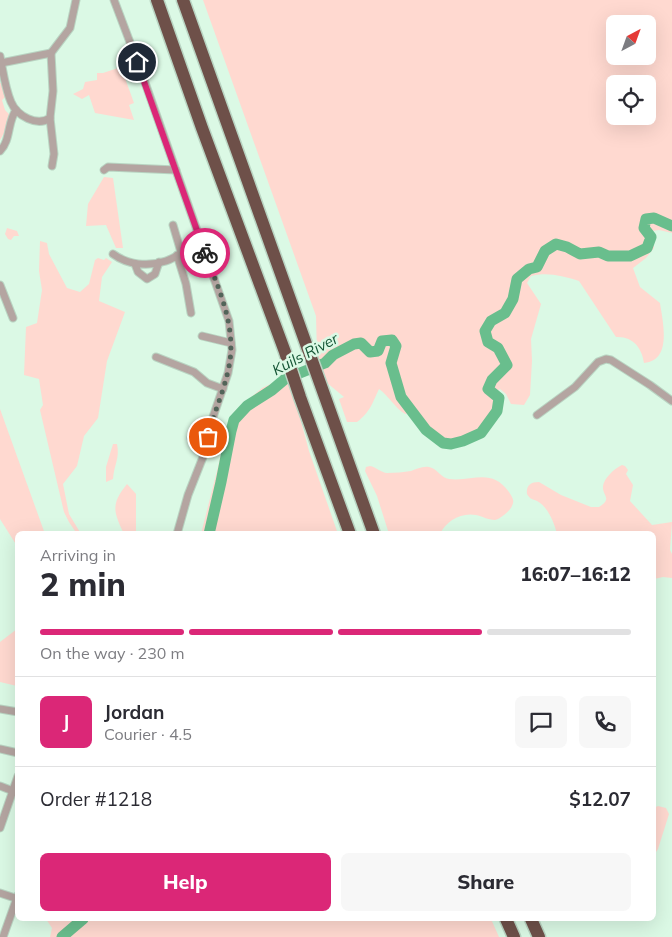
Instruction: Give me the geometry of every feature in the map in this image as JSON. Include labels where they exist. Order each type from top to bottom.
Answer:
[{"type":"highway","points":[[157,0],[202,128],[288,358],[300,397],[349,531]]},
{"type":"highway","points":[[183,0],[373,531]]},
{"type":"highway","points":[[507,921],[514,937]]},
{"type":"highway","points":[[532,921],[539,937]]},
{"type":"street","points":[[52,166],[54,154],[50,118],[53,91],[51,52],[70,28],[76,0]]},
{"type":"street","points":[[114,0],[229,321],[232,350],[228,373],[188,495],[179,531]]},
{"type":"street","points":[[50,118],[34,121],[16,110],[10,100],[1,60],[51,52]]},
{"type":"street","points":[[0,151],[12,116],[16,110]]},
{"type":"street","points":[[104,170],[108,167],[176,170]]},
{"type":"street","points":[[173,225],[191,313]]},
{"type":"street","points":[[113,254],[128,263],[135,264],[166,261],[200,240]]},
{"type":"street","points":[[135,264],[138,272],[147,279],[156,273],[159,262]]},
{"type":"street","points":[[0,285],[14,318]]},
{"type":"street","points":[[202,336],[231,343]]},
{"type":"street","points":[[156,357],[194,372],[207,382],[223,389]]},
{"type":"street","points":[[537,415],[574,386],[598,362],[606,359],[611,360],[650,385],[672,402]]},
{"type":"street","points":[[192,438],[206,444]]},
{"type":"street","points":[[0,709],[15,712]]},
{"type":"street","points":[[0,749],[15,752]]},
{"type":"street","points":[[0,828],[15,785]]},
{"type":"street","points":[[0,786],[13,791]]},
{"type":"street","points":[[0,893],[15,897]]},
{"type":"street","points":[[2,934],[15,903]]},
{"type":"shaded area","points":[[203,0],[672,0],[672,233],[659,230],[652,231],[654,248],[646,258],[633,268],[640,287],[660,303],[664,340],[659,356],[653,361],[644,363],[641,352],[636,344],[622,337],[616,337],[579,281],[561,276],[531,276],[527,283],[541,304],[531,339],[530,395],[524,405],[511,404],[506,394],[500,389],[494,392],[499,398],[497,407],[486,427],[474,437],[446,444],[429,434],[413,412],[405,414],[379,389],[365,415],[357,422],[347,422],[339,399],[344,397],[326,382],[317,354],[316,316]]},
{"type":"shaded area","points":[[121,67],[134,103],[129,105],[134,120],[95,113],[89,95],[82,99],[73,94],[83,89],[85,82],[97,80],[97,73]]},
{"type":"shaded area","points":[[0,83],[3,83],[7,95],[2,100],[5,110],[10,115],[7,128],[0,140]]},
{"type":"shaded area","points":[[104,177],[113,178],[123,248],[116,248],[106,225],[86,226],[88,204]]},
{"type":"shaded area","points":[[7,228],[17,231],[19,236],[14,236],[11,240],[8,239],[5,234]]},
{"type":"shaded area","points":[[40,241],[47,243],[49,254],[67,288],[80,292],[89,284],[95,260],[98,258],[104,260],[106,258],[112,262],[102,277],[99,301],[125,312],[107,361],[98,418],[84,436],[77,466],[63,484],[69,514],[79,531],[75,531],[64,512],[40,410],[43,405],[39,379],[24,375],[26,327],[37,323],[42,290],[39,271]]},
{"type":"shaded area","points":[[277,381],[290,381],[309,451],[337,531],[202,531],[227,425],[235,411],[262,388]]},
{"type":"shaded area","points":[[0,409],[44,531],[15,531],[15,543],[0,519]]},
{"type":"shaded area","points":[[113,444],[117,444],[117,458],[113,479],[106,482],[106,467]]},
{"type":"shaded area","points":[[622,465],[628,470],[626,474],[633,485],[630,501],[652,525],[672,522],[670,550],[672,554],[672,578],[656,579],[656,531],[556,531],[547,511],[527,494],[529,485],[539,482],[561,495],[591,507],[599,507],[606,499],[603,489],[605,480]]},
{"type":"shaded area","points":[[370,466],[387,473],[411,471],[426,467],[432,468],[449,479],[488,478],[502,484],[512,497],[513,504],[507,512],[495,520],[470,514],[450,521],[442,531],[388,531],[377,496],[365,471],[366,467]]},
{"type":"shaded area","points":[[127,484],[136,494],[136,531],[123,531],[118,519],[115,508]]},
{"type":"shaded area","points":[[15,631],[15,686],[0,682],[0,642]]},
{"type":"shaded area","points":[[656,807],[666,808],[669,814],[656,852]]},
{"type":"shaded area","points":[[47,921],[492,921],[499,937],[50,937],[52,928]]},
{"type":"waterway","name":"Kuils River","points":[[210,531],[234,420],[247,406],[285,379],[325,363],[333,355],[354,344],[361,343],[370,352],[378,351],[382,341],[392,340],[396,346],[391,363],[401,397],[426,430],[443,443],[451,444],[463,441],[481,433],[497,411],[499,398],[488,389],[492,380],[507,365],[498,348],[488,342],[485,331],[491,321],[505,313],[513,299],[517,279],[529,269],[537,267],[545,251],[556,244],[580,254],[599,252],[608,256],[630,256],[647,248],[651,237],[644,228],[646,219],[654,218],[672,226]]},
{"type":"waterway","name":"Kuils River","points":[[62,937],[81,921]]},
{"type":"way so far","points":[[205,253],[229,321],[232,350],[228,373],[208,437]]},
{"type":"route","points":[[137,62],[205,253]]}]
